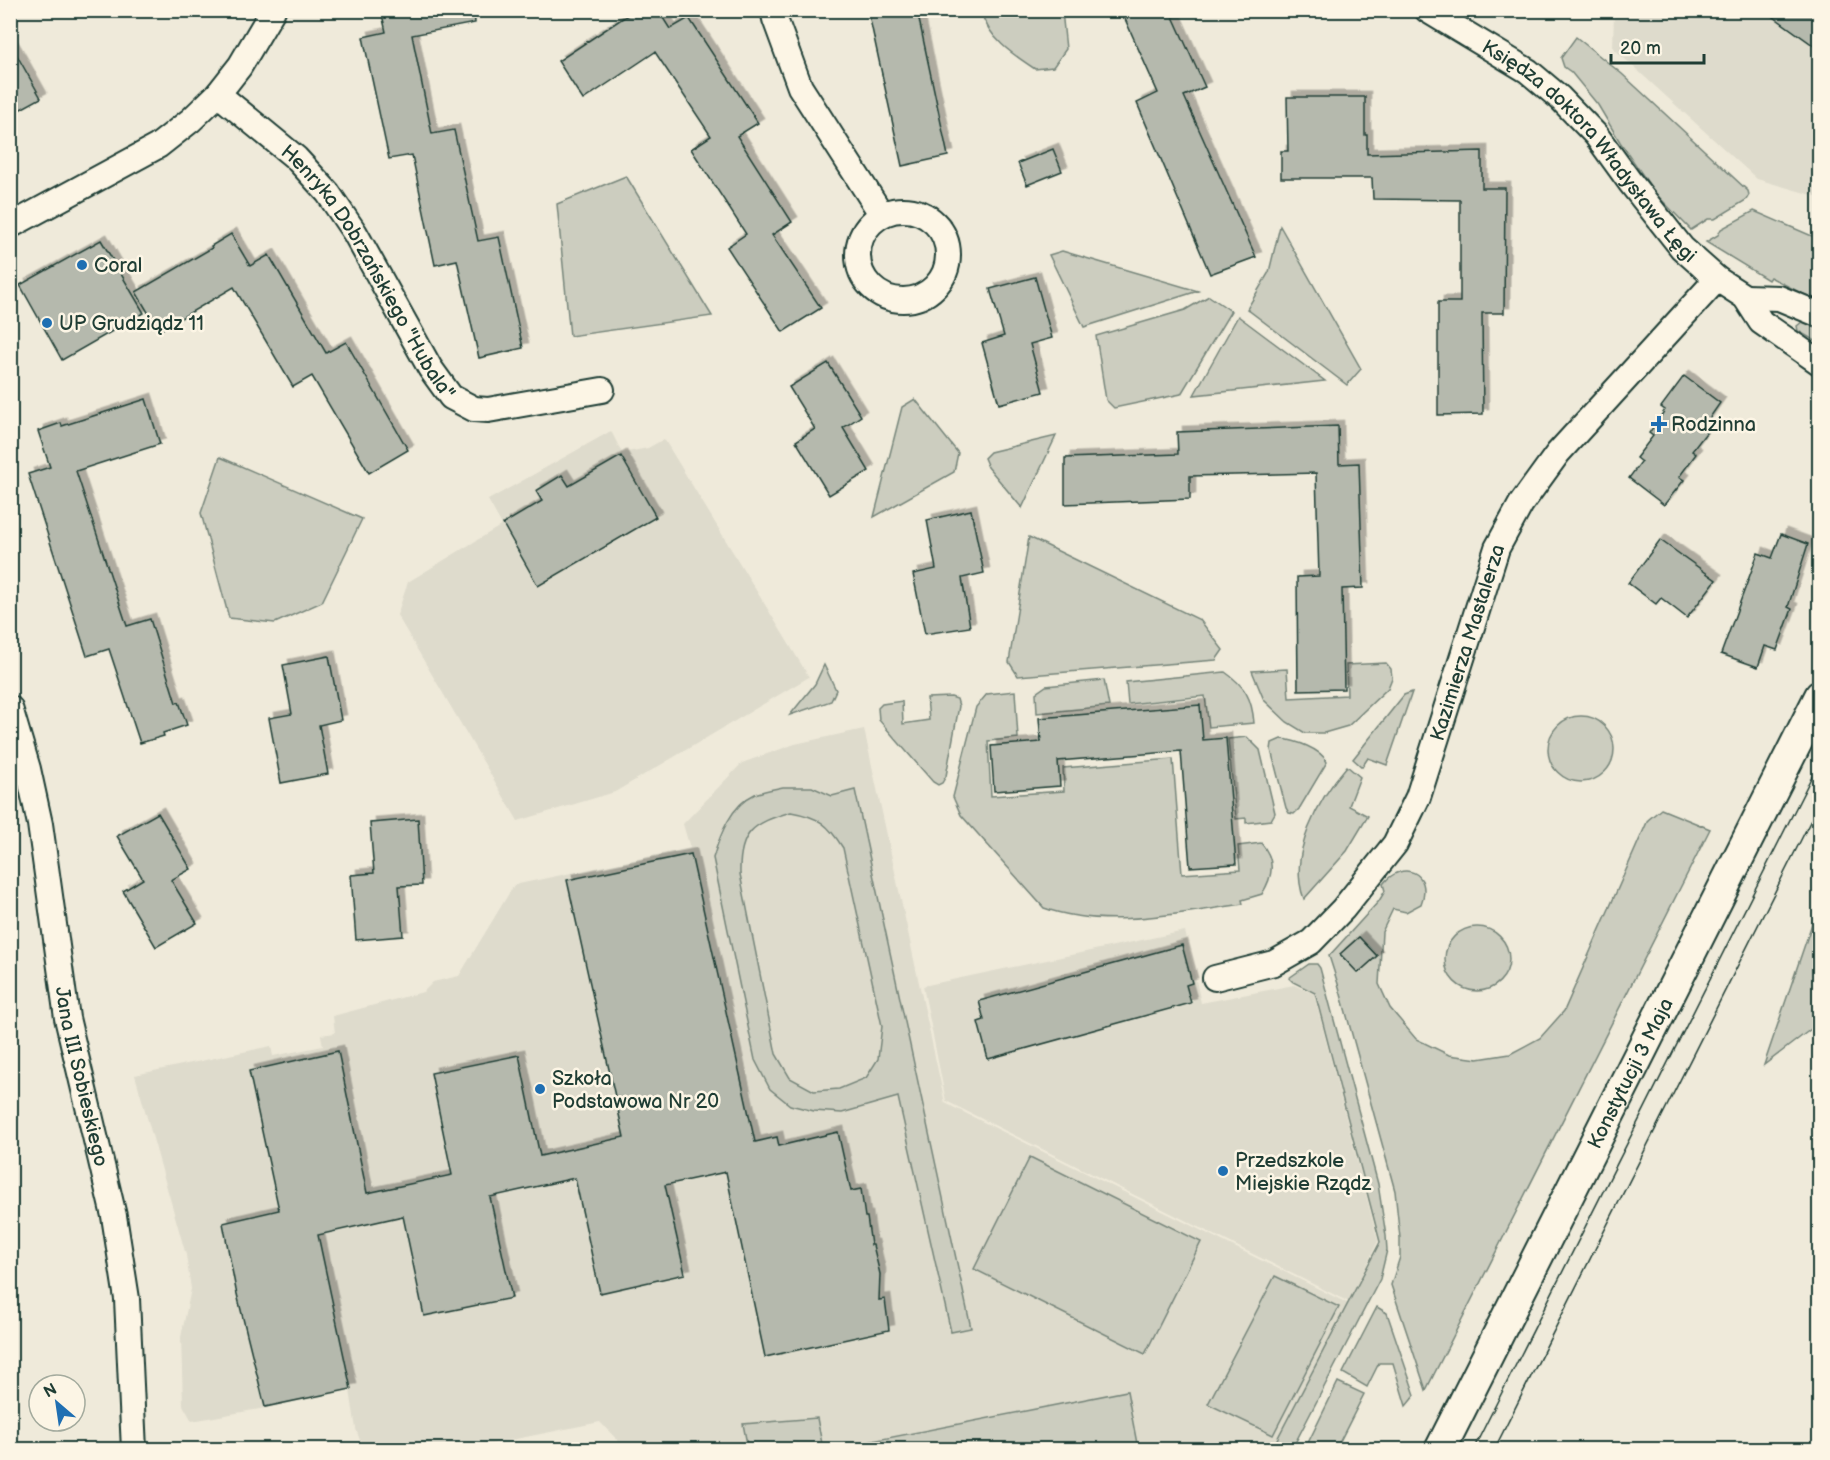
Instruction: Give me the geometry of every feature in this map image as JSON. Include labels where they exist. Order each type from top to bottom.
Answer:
[{"type":"street","points":[[10,226],[158,146],[190,120],[218,94],[240,66],[273,10]]},
{"type":"street","points":[[774,10],[775,19],[800,87],[882,215]]},
{"type":"street","name":"Księdza doktora Władysława Łęgi","points":[[1427,10],[1528,71],[1560,98],[1596,135],[1682,248],[1717,279],[1745,297],[1761,322],[1820,363]]},
{"type":"street","name":"Henryka Dobrzańskiego \"Hubala\"","points":[[218,94],[296,158],[328,193],[355,233],[430,368],[451,397],[474,409],[488,410],[602,390]]},
{"type":"street","name":"Kazimierza Mastalerza","points":[[1215,978],[1274,963],[1311,942],[1343,909],[1395,844],[1418,797],[1497,548],[1521,504],[1558,453],[1717,279]]},
{"type":"street","points":[[1745,297],[1779,298],[1820,315]]},
{"type":"street","name":"Konstytucji 3 Maja","points":[[1440,1449],[1820,696]]},
{"type":"street","name":"Jana III Sobieskiego","points":[[10,708],[28,769],[40,824],[67,1018],[114,1216],[127,1299],[134,1449]]},
{"type":"shaded area","points":[[981,11],[1062,11],[1066,49],[1053,67],[1035,69],[995,37],[984,21]]},
{"type":"shaded area","points":[[1614,11],[1819,11],[1819,197],[1757,179],[1613,48]]},
{"type":"shaded area","points":[[1576,37],[1622,74],[1748,191],[1749,195],[1746,200],[1715,219],[1708,219],[1691,230],[1655,193],[1598,105],[1571,72],[1564,67],[1561,58]]},
{"type":"shaded area","points":[[626,176],[712,316],[570,336],[557,204]]},
{"type":"shaded area","points":[[1754,211],[1819,239],[1819,302],[1770,277],[1768,280],[1706,242],[1718,235],[1721,229]]},
{"type":"shaded area","points":[[1280,226],[1361,369],[1347,385],[1247,309],[1269,272]]},
{"type":"shaded area","points":[[1062,251],[1198,291],[1084,327],[1049,255]]},
{"type":"shaded area","points":[[1209,296],[1231,311],[1181,394],[1114,408],[1106,400],[1096,336],[1185,310]]},
{"type":"shaded area","points":[[1238,316],[1325,381],[1194,395]]},
{"type":"shaded area","points":[[1803,321],[1819,328],[1819,343],[1798,331],[1797,326]]},
{"type":"shaded area","points":[[915,399],[958,453],[954,472],[874,517],[902,407]]},
{"type":"shaded area","points":[[611,431],[622,453],[648,448],[664,439],[809,677],[615,792],[518,821],[397,615],[408,582],[502,525],[488,500]]},
{"type":"shaded area","points":[[1056,436],[1022,508],[988,467],[984,458],[990,452]]},
{"type":"shaded area","points":[[220,457],[362,519],[322,602],[275,623],[229,618],[201,513]]},
{"type":"shaded area","points":[[1029,537],[1200,620],[1223,650],[1216,660],[1018,676],[1009,662]]},
{"type":"shaded area","points":[[1386,663],[1391,669],[1392,678],[1388,688],[1348,726],[1324,733],[1305,733],[1287,722],[1264,700],[1252,671],[1287,669],[1289,698],[1347,695],[1346,665]]},
{"type":"shaded area","points":[[824,665],[836,690],[831,701],[790,715],[815,684]]},
{"type":"shaded area","points":[[1225,672],[1238,682],[1246,693],[1254,723],[1209,727],[1205,696],[1128,704],[1126,682]]},
{"type":"shaded area","points":[[1104,680],[1109,706],[1037,713],[1036,693],[1046,686]]},
{"type":"shaded area","points":[[1015,691],[1018,738],[988,741],[991,796],[1064,791],[1063,768],[1173,759],[1182,874],[1240,870],[1238,846],[1261,843],[1271,862],[1269,881],[1262,894],[1242,900],[1243,904],[1143,918],[1092,918],[1067,915],[1044,908],[961,815],[953,797],[976,707],[987,694]]},
{"type":"shaded area","points":[[1412,692],[1387,765],[1368,758],[1362,767],[1353,759],[1404,695]]},
{"type":"shaded area","points":[[927,698],[957,699],[959,706],[946,776],[938,785],[879,720],[878,708],[882,704],[902,701],[903,724],[929,720]]},
{"type":"shaded area","points":[[1581,716],[1594,719],[1604,726],[1611,736],[1614,749],[1611,762],[1604,772],[1594,779],[1581,782],[1568,779],[1558,772],[1551,762],[1548,749],[1551,736],[1558,726],[1568,719]]},
{"type":"shaded area","name":"Szkoła Podstawowa Nr 20","points":[[864,729],[945,1103],[1349,1304],[1272,1449],[627,1450],[600,1422],[466,1449],[366,1449],[362,1446],[356,1429],[350,1390],[192,1421],[183,1405],[181,1337],[191,1289],[186,1255],[135,1075],[271,1046],[273,1056],[323,1046],[321,1035],[335,1033],[333,1016],[423,992],[433,982],[459,976],[514,885],[690,848],[683,824],[742,763],[795,744]]},
{"type":"shaded area","points":[[1247,737],[1260,750],[1275,813],[1271,820],[1246,823],[1246,818],[1236,819],[1228,739]]},
{"type":"shaded area","points":[[1281,739],[1307,746],[1324,757],[1327,762],[1294,814],[1289,813],[1286,808],[1271,750],[1272,743]]},
{"type":"shaded area","points":[[1347,766],[1360,777],[1349,806],[1368,816],[1347,851],[1304,899],[1300,882],[1303,846],[1326,794]]},
{"type":"shaded area","points":[[783,787],[812,787],[832,796],[855,790],[971,1328],[951,1332],[898,1097],[842,1113],[814,1111],[790,1105],[770,1089],[755,1060],[713,858],[723,831],[739,805],[755,794]],"holes":[[[791,812],[809,816],[822,823],[843,848],[882,1026],[878,1059],[866,1078],[839,1089],[814,1091],[790,1078],[776,1054],[740,874],[742,848],[751,831],[767,820]]]},
{"type":"shaded area","points":[[1661,809],[1710,829],[1426,1390],[1391,1285],[1400,1257],[1395,1191],[1329,956],[1379,901],[1385,891],[1383,884],[1390,877],[1398,872],[1414,873],[1423,884],[1424,893],[1421,904],[1406,912],[1393,909],[1382,932],[1379,984],[1390,1008],[1416,1039],[1449,1055],[1478,1059],[1510,1054],[1540,1038],[1564,1011],[1648,820]],"holes":[[[1359,937],[1377,956],[1358,973],[1340,954]]]},
{"type":"shaded area","points":[[1819,903],[1819,1023],[1764,1065]]},
{"type":"shaded area","points":[[1477,927],[1500,936],[1509,959],[1500,982],[1477,991],[1454,982],[1445,959],[1454,936]]},
{"type":"shaded area","name":"Przedszkole Miejskie Rządz","points":[[1185,931],[1201,1003],[1294,985],[1314,994],[1378,1241],[1349,1302],[946,1101],[923,986]]},
{"type":"shaded area","points":[[1309,964],[1317,964],[1320,968],[1378,1184],[1387,1250],[1380,1279],[1292,1449],[1272,1449],[1380,1242],[1315,993],[1289,978]]},
{"type":"shaded area","points":[[1030,1157],[1201,1242],[1145,1354],[974,1269]]},
{"type":"shaded area","points":[[1275,1276],[1339,1307],[1273,1435],[1208,1404]]},
{"type":"shaded area","points":[[1377,1307],[1387,1313],[1415,1395],[1406,1406],[1393,1363],[1379,1363],[1367,1387],[1343,1373]]},
{"type":"shaded area","points":[[1338,1382],[1364,1394],[1336,1449],[1305,1449]]},
{"type":"shaded area","points":[[1127,1391],[1138,1449],[868,1449],[867,1442]]},
{"type":"shaded area","points":[[817,1418],[823,1449],[748,1449],[743,1424]]},
{"type":"building","points":[[381,10],[474,10],[475,23],[412,35],[432,134],[454,130],[478,241],[499,237],[523,348],[479,358],[457,260],[435,265],[412,155],[389,159],[363,37],[386,32]]},
{"type":"building","points":[[635,10],[658,10],[670,29],[689,18],[758,123],[737,136],[792,222],[772,235],[821,308],[783,332],[727,247],[746,234],[691,149],[711,136],[655,52],[583,100],[558,61]]},
{"type":"building","points":[[868,10],[917,10],[948,156],[902,166]]},
{"type":"building","points":[[1121,10],[1170,10],[1205,87],[1184,96],[1256,257],[1210,274],[1137,103],[1158,93]]},
{"type":"building","points":[[1764,10],[1820,10],[1820,50]]},
{"type":"building","points":[[10,43],[41,98],[10,115]]},
{"type":"building","points":[[1287,97],[1365,97],[1367,154],[1482,151],[1482,188],[1505,188],[1504,313],[1482,313],[1483,414],[1438,415],[1438,302],[1460,302],[1460,200],[1373,199],[1372,178],[1281,178],[1281,151],[1288,151]]},
{"type":"building","points":[[1053,149],[1062,171],[1027,185],[1018,163]]},
{"type":"building","points":[[231,234],[250,266],[269,255],[326,353],[346,342],[408,450],[369,473],[312,376],[293,387],[234,287],[159,331],[136,292],[212,248],[211,246]]},
{"type":"building","points":[[101,240],[144,313],[62,360],[20,285]]},
{"type":"building","points":[[1035,277],[1052,338],[1030,344],[1043,392],[999,404],[982,343],[1004,336],[990,289]]},
{"type":"building","points":[[828,363],[861,416],[843,428],[869,471],[829,495],[796,441],[815,429],[789,387]]},
{"type":"building","points":[[1684,376],[1720,403],[1704,426],[1709,429],[1692,451],[1696,454],[1679,477],[1684,480],[1664,505],[1629,478],[1641,462],[1636,458],[1653,436],[1649,433],[1665,410],[1661,407]]},
{"type":"building","points":[[146,399],[160,444],[76,471],[127,626],[150,619],[176,703],[179,702],[187,725],[163,733],[164,736],[140,743],[109,649],[87,656],[28,474],[50,467],[38,431],[61,423],[62,426]]},
{"type":"building","points":[[1338,426],[1339,464],[1359,463],[1363,588],[1342,589],[1344,689],[1298,690],[1297,577],[1319,576],[1316,473],[1190,476],[1190,499],[1065,504],[1065,458],[1178,454],[1177,432]]},
{"type":"building","points":[[621,456],[656,517],[538,586],[503,524],[542,501],[536,491],[562,475],[569,486]]},
{"type":"building","points":[[971,510],[984,573],[962,578],[970,627],[925,634],[913,574],[936,569],[927,520]]},
{"type":"building","points":[[1781,534],[1808,544],[1788,607],[1792,609],[1777,650],[1765,646],[1758,667],[1721,654],[1758,553],[1772,558]]},
{"type":"building","points":[[1660,540],[1716,580],[1687,618],[1661,598],[1656,604],[1628,583]]},
{"type":"building","points":[[329,656],[341,720],[319,725],[328,774],[281,783],[269,718],[292,714],[283,665]]},
{"type":"building","points":[[1200,705],[1203,740],[1226,738],[1236,864],[1190,867],[1181,751],[1058,761],[1060,786],[994,791],[991,746],[1041,742],[1039,718]]},
{"type":"building","points":[[158,813],[191,869],[171,880],[197,923],[156,947],[123,891],[143,879],[117,836]]},
{"type":"building","points":[[418,819],[422,885],[399,886],[403,936],[356,940],[351,875],[374,873],[370,823]]},
{"type":"building","points":[[691,854],[755,1142],[777,1137],[779,1146],[838,1132],[851,1191],[861,1189],[871,1245],[873,1245],[880,1274],[879,1300],[885,1299],[889,1330],[765,1357],[726,1172],[665,1185],[685,1274],[600,1293],[575,1178],[490,1197],[512,1298],[424,1316],[403,1216],[318,1235],[351,1389],[265,1407],[236,1290],[223,1223],[279,1210],[249,1071],[338,1051],[367,1193],[452,1175],[431,1073],[519,1055],[540,1156],[624,1137],[567,880]]},
{"type":"building","points":[[1359,937],[1377,956],[1358,973],[1340,954]]},
{"type":"building","points":[[1182,945],[1192,983],[1186,985],[1191,1003],[988,1059],[978,1022],[984,1020],[979,1001]]},
{"type":"tram line","points":[[1473,1450],[1820,760]]},
{"type":"tram line","points":[[1494,1450],[1820,802]]},
{"type":"place","name":"Coral","points":[[82,265]]},
{"type":"place","name":"UP Grudziądz 11","points":[[47,323]]},
{"type":"place","name":"Rodzinna","points":[[1659,424]]},
{"type":"place","name":"Szkoła Podstawowa Nr 20","points":[[540,1089]]},
{"type":"place","name":"Przedszkole Miejskie Rządz","points":[[1223,1171]]}]
